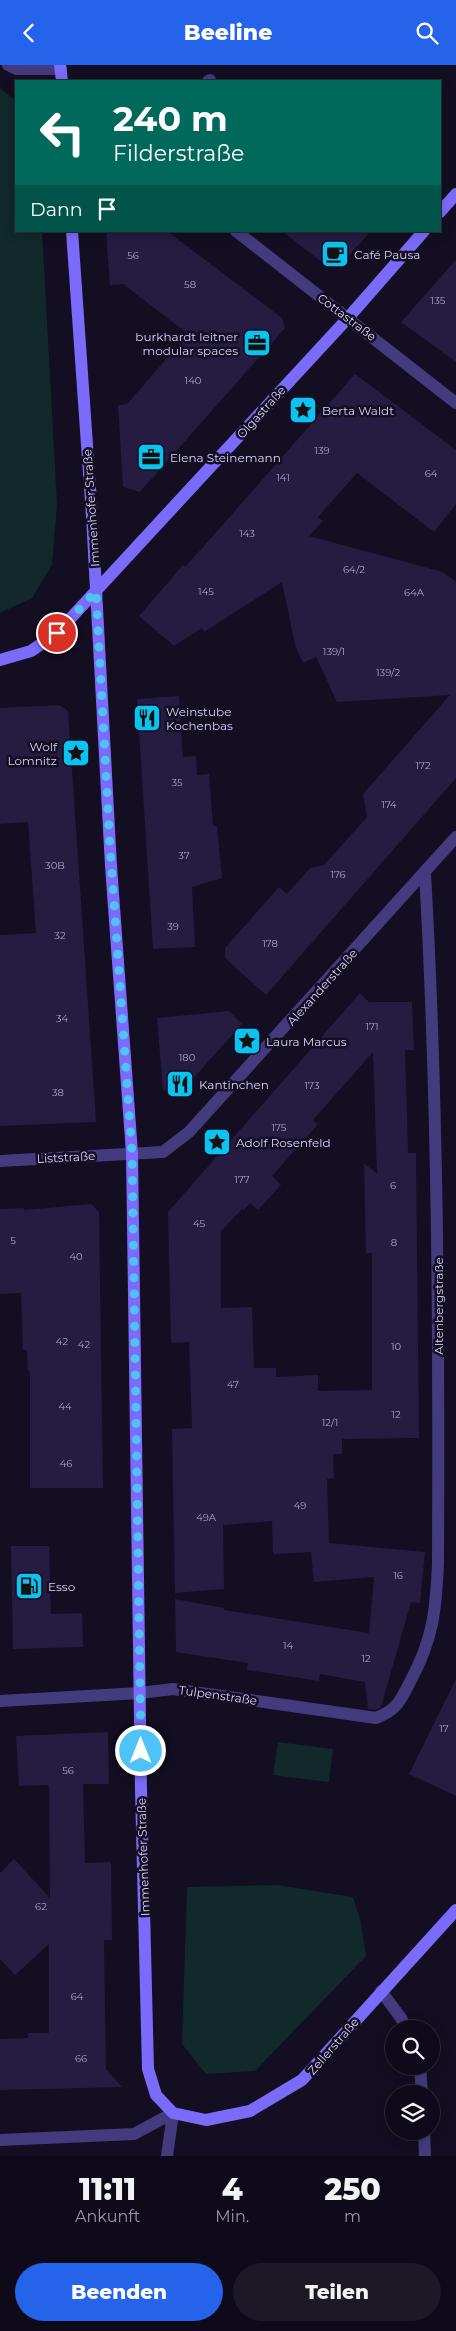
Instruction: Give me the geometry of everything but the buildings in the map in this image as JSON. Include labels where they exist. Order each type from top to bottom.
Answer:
[{"type":"main road","points":[[441,211],[456,194]]},
{"type":"main road","name":"Immenhofer Straße","points":[[72,232],[96,591],[110,847],[132,1153],[148,2069],[156,2095],[173,2113]]},
{"type":"main road","name":"Olgastraße","points":[[0,660],[31,651],[57,633],[348,318],[423,232]]},
{"type":"main road","name":"Zellerstraße","points":[[173,2113],[206,2120],[250,2111],[302,2080],[456,1910]]},
{"type":"street","points":[[8,65],[16,69],[61,72]]},
{"type":"street","name":"Cottastraße","points":[[237,232],[456,403]]},
{"type":"street","name":"Alexanderstraße","points":[[132,1153],[163,1152],[189,1132],[426,873],[456,837]]},
{"type":"street","name":"Altenbergstraße","points":[[376,1718],[390,1713],[399,1703],[421,1661],[430,1639],[436,1603],[438,1264],[431,971],[426,873]]},
{"type":"street","name":"Liststraße","points":[[0,1161],[132,1153]]},
{"type":"street","name":"Tulpenstraße","points":[[0,1701],[140,1693],[173,1689],[376,1718]]},
{"type":"street","points":[[381,1991],[402,2020]]},
{"type":"street","points":[[0,2140],[134,2134],[173,2113]]},
{"type":"street","points":[[167,2156],[173,2113]]},
{"type":"street","points":[[425,2140],[426,2156]]},
{"type":"green space","points":[[0,88],[15,100],[15,232],[42,232],[57,505],[52,565],[32,598],[0,613]]},
{"type":"green space","points":[[278,1742],[333,1749],[329,1782],[273,1775]]},
{"type":"green space","points":[[277,1885],[353,1897],[361,1923],[366,1956],[255,2071],[206,2074],[182,2044],[187,1887]]},
{"type":"place","name":"Café Pausa","points":[[335,254]]},
{"type":"place","name":"burkhardt leitner modular spaces","points":[[257,343]]},
{"type":"place","name":"Berta Waldt","points":[[303,410]]},
{"type":"place","name":"Elena Steinemann","points":[[151,457]]},
{"type":"place","name":"Weinstube Kochenbas","points":[[147,718]]},
{"type":"place","name":"Wolf Lomnitz","points":[[76,753]]},
{"type":"place","name":"Laura Marcus","points":[[247,1041]]},
{"type":"place","name":"Kantinchen","points":[[180,1084]]},
{"type":"place","name":"Adolf Rosenfeld","points":[[217,1142]]},
{"type":"place","name":"Esso","points":[[29,1586]]},
{"type":"route","points":[[57,633],[96,591],[110,847],[132,1153],[141,1751]]}]
